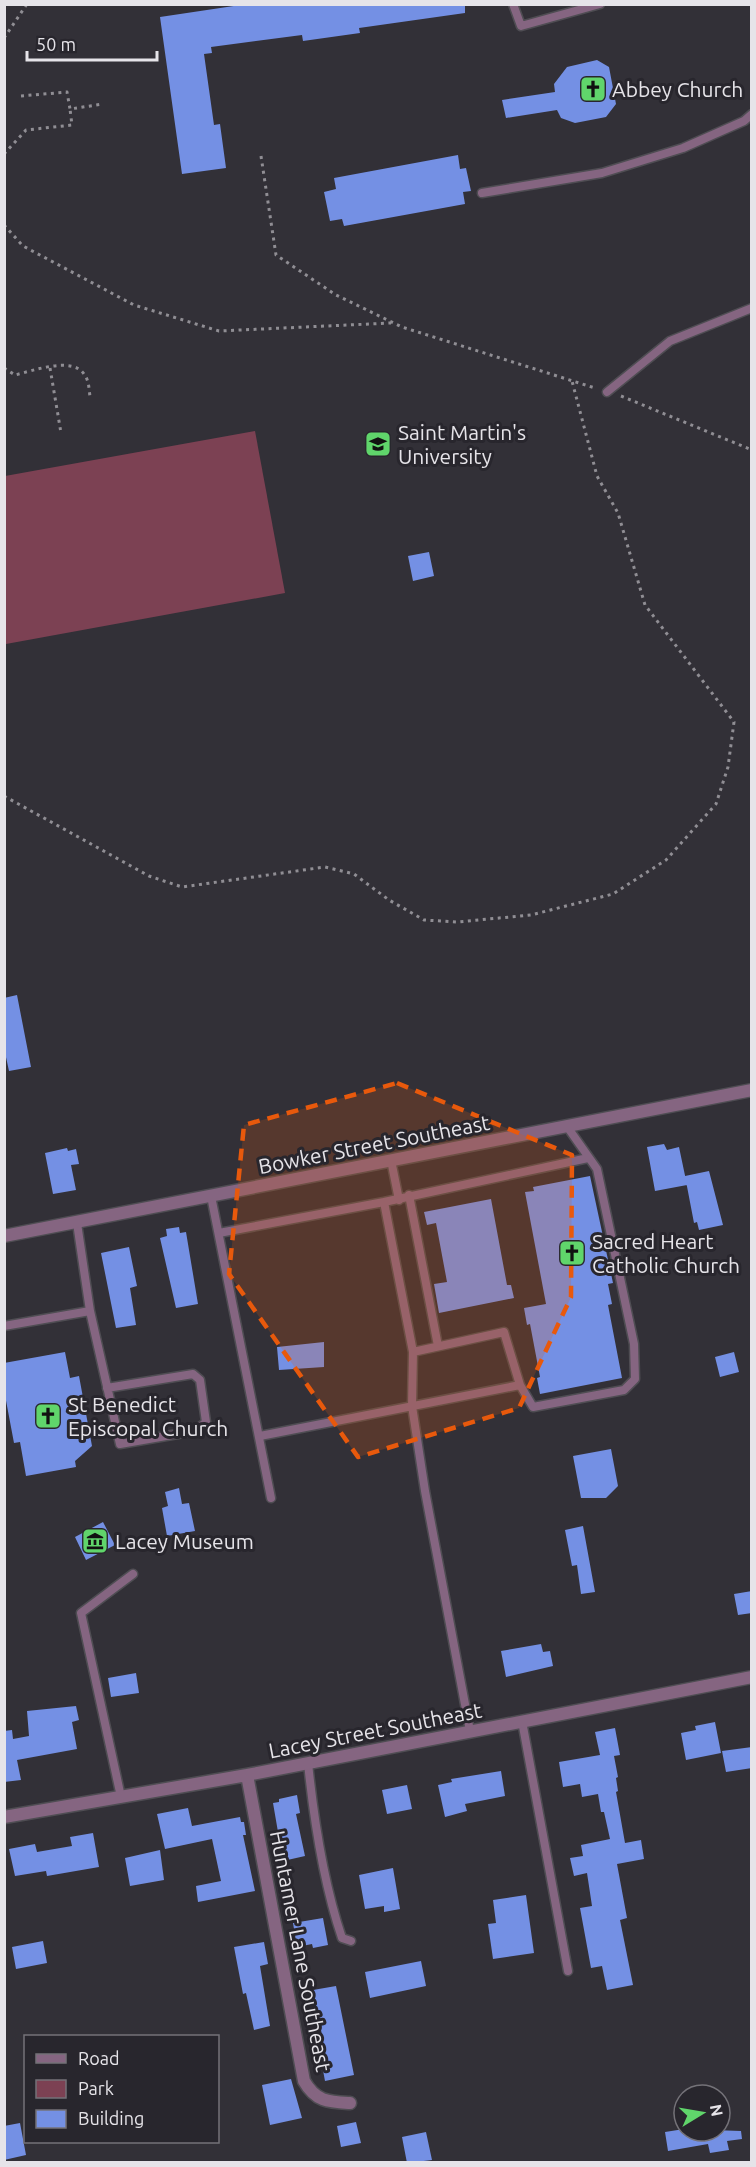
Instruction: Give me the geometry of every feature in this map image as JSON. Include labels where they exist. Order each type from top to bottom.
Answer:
[{"type":"street","name":"Bowker Street Southeast","points":[[4,1236],[752,1090]]},
{"type":"street","name":"Lacey Street Southeast","points":[[4,1817],[247,1775],[752,1677]]},
{"type":"street","name":"Huntamer Lane Southeast","points":[[247,1775],[304,2081],[311,2093],[325,2102],[350,2103]]},
{"type":"lane","points":[[513,4],[521,26],[600,4]]},
{"type":"lane","points":[[482,193],[602,172],[683,148],[744,121],[752,114]]},
{"type":"lane","points":[[607,392],[670,341],[752,308]]},
{"type":"lane","points":[[412,1352],[504,1332],[520,1385],[533,1407],[624,1390],[635,1380],[634,1344],[597,1169],[566,1125]]},
{"type":"lane","points":[[219,1233],[399,1200],[409,1195],[588,1158]]},
{"type":"lane","points":[[392,1160],[399,1200]]},
{"type":"lane","points":[[409,1195],[438,1346]]},
{"type":"lane","points":[[211,1196],[260,1436],[270,1498]]},
{"type":"lane","points":[[384,1202],[412,1352],[412,1406],[425,1491],[470,1731]]},
{"type":"lane","points":[[77,1223],[90,1311],[107,1388],[120,1444],[195,1431],[206,1422],[200,1380],[193,1374],[107,1388]]},
{"type":"lane","points":[[4,1326],[90,1311]]},
{"type":"lane","points":[[260,1436],[520,1385]]},
{"type":"lane","points":[[121,1797],[81,1613],[134,1574]]},
{"type":"lane","points":[[522,1721],[568,1971]]},
{"type":"lane","points":[[308,1763],[312,1803],[335,1917],[342,1938],[351,1941]]},
{"type":"path","points":[[4,38],[27,4]]},
{"type":"path","points":[[4,154],[26,130],[72,125],[67,92],[21,96]]},
{"type":"path","points":[[70,109],[103,104]]},
{"type":"path","points":[[261,156],[276,255],[336,295],[393,322],[494,358],[633,400],[752,450]]},
{"type":"path","points":[[4,225],[23,246],[134,305],[219,331],[393,322]]},
{"type":"path","points":[[4,368],[15,375],[65,365],[82,371],[90,397]]},
{"type":"path","points":[[50,368],[61,433]]},
{"type":"path","points":[[4,796],[149,876],[182,887],[226,883],[325,867],[354,874],[389,900],[424,920],[457,922],[531,915],[613,894],[666,860],[716,804],[728,767],[734,722],[645,605],[618,513],[597,476],[572,381]]},
{"type":"highlighted area","points":[[397,1083],[572,1155],[571,1297],[519,1408],[358,1457],[229,1274],[244,1125]]},
{"type":"green space","points":[[255,431],[285,593],[6,644],[5,476]]},
{"type":"building","points":[[247,4],[465,4],[465,13],[359,28],[360,33],[303,41],[302,35],[211,47],[212,53],[204,54],[214,125],[220,124],[226,168],[182,174],[160,17]]},
{"type":"building","points":[[597,60],[609,67],[616,104],[606,117],[575,123],[561,118],[557,110],[506,118],[502,100],[555,92],[554,84],[567,67]]},
{"type":"building","points":[[458,155],[460,169],[466,168],[471,191],[463,192],[465,204],[344,226],[342,219],[330,221],[324,192],[336,189],[334,178]]},
{"type":"building","points":[[429,552],[434,576],[413,581],[408,556]]},
{"type":"building","points":[[17,995],[31,1067],[9,1071],[4,1048],[4,998]]},
{"type":"building","points":[[664,1144],[667,1150],[679,1147],[687,1185],[655,1191],[647,1147]]},
{"type":"building","points":[[67,1148],[68,1151],[76,1149],[79,1164],[71,1165],[76,1190],[53,1194],[45,1153]]},
{"type":"building","points":[[709,1171],[723,1225],[699,1230],[697,1222],[694,1223],[685,1176]]},
{"type":"building","points":[[590,1176],[613,1283],[608,1284],[612,1304],[608,1305],[622,1378],[540,1394],[537,1378],[540,1377],[530,1324],[527,1325],[524,1308],[546,1304],[525,1192],[534,1191],[533,1187]]},
{"type":"building","points":[[491,1199],[507,1285],[511,1285],[514,1298],[439,1313],[434,1284],[447,1282],[436,1223],[427,1225],[424,1212]]},
{"type":"building","points":[[179,1227],[180,1233],[186,1232],[198,1304],[176,1308],[160,1238],[167,1236],[166,1229]]},
{"type":"building","points":[[129,1247],[137,1286],[130,1288],[136,1325],[116,1328],[101,1253]]},
{"type":"building","points":[[324,1342],[324,1367],[279,1370],[277,1347]]},
{"type":"building","name":"St Benedict Episcopal Church","points":[[65,1352],[70,1378],[79,1376],[92,1446],[75,1461],[76,1467],[26,1476],[20,1442],[14,1443],[4,1390],[4,1363]]},
{"type":"building","points":[[734,1352],[739,1372],[720,1377],[715,1357]]},
{"type":"building","points":[[611,1449],[618,1486],[606,1498],[581,1498],[573,1456]]},
{"type":"building","points":[[179,1488],[182,1504],[189,1503],[195,1531],[167,1536],[162,1508],[168,1506],[165,1492]]},
{"type":"building","name":"Lacey Museum","points":[[103,1522],[115,1545],[86,1560],[75,1537]]},
{"type":"building","points":[[583,1526],[595,1592],[581,1594],[577,1565],[572,1566],[565,1530]]},
{"type":"building","points":[[752,1591],[752,1613],[738,1615],[734,1594]]},
{"type":"building","points":[[541,1644],[543,1652],[550,1651],[553,1666],[506,1677],[501,1651]]},
{"type":"building","points":[[136,1673],[139,1693],[111,1697],[108,1678]]},
{"type":"building","points":[[76,1706],[79,1720],[72,1722],[77,1749],[17,1760],[21,1780],[4,1782],[4,1731],[12,1730],[13,1739],[29,1736],[27,1711]]},
{"type":"building","points":[[715,1722],[721,1753],[686,1760],[681,1733],[696,1730],[695,1726]]},
{"type":"building","points":[[615,1728],[620,1755],[614,1756],[618,1777],[616,1778],[618,1791],[616,1792],[625,1843],[641,1840],[644,1859],[617,1864],[627,1918],[620,1920],[633,1985],[607,1990],[602,1966],[591,1968],[580,1908],[592,1906],[587,1873],[574,1876],[570,1858],[583,1856],[581,1845],[610,1839],[598,1794],[582,1797],[580,1784],[563,1787],[559,1762],[600,1755],[595,1732]]},
{"type":"building","points":[[752,1747],[752,1768],[726,1772],[722,1751]]},
{"type":"building","points":[[501,1771],[505,1796],[465,1804],[467,1811],[445,1817],[438,1785],[452,1782],[451,1779]]},
{"type":"building","points":[[407,1785],[412,1809],[387,1814],[382,1790]]},
{"type":"building","points":[[297,1795],[300,1813],[296,1814],[305,1856],[283,1861],[273,1803],[279,1802],[279,1799]]},
{"type":"building","points":[[188,1808],[192,1826],[240,1817],[241,1822],[244,1822],[246,1835],[243,1835],[255,1891],[198,1902],[196,1886],[221,1881],[212,1839],[165,1849],[157,1814]]},
{"type":"building","points":[[93,1833],[99,1867],[47,1876],[46,1871],[15,1876],[9,1849],[35,1844],[37,1852],[72,1846],[70,1837]]},
{"type":"building","points":[[160,1850],[164,1880],[130,1886],[125,1858]]},
{"type":"building","points":[[393,1868],[400,1909],[384,1912],[384,1906],[365,1909],[359,1875]]},
{"type":"building","points":[[526,1895],[534,1953],[493,1959],[488,1924],[496,1923],[493,1900]]},
{"type":"building","points":[[323,1918],[328,1945],[313,1948],[312,1944],[297,1947],[293,1923]]},
{"type":"building","points":[[43,1941],[47,1963],[16,1969],[12,1947]]},
{"type":"building","points":[[264,1942],[268,1964],[260,1966],[270,2026],[254,2030],[246,1993],[243,1994],[234,1947]]},
{"type":"building","points":[[421,1961],[426,1986],[370,1998],[365,1972]]},
{"type":"building","points":[[336,1986],[354,2075],[325,2081],[322,2065],[318,2066],[313,2043],[323,2040],[313,1990]]},
{"type":"building","points":[[291,2079],[302,2118],[270,2125],[262,2085]]},
{"type":"building","points":[[356,2122],[361,2143],[341,2147],[337,2126]]},
{"type":"building","points":[[20,2123],[26,2155],[4,2160],[4,2126]]},
{"type":"building","points":[[672,2131],[672,2143],[727,2143],[729,2150],[710,2153],[708,2144],[668,2151],[665,2132]]},
{"type":"building","points":[[732,2131],[741,2131],[742,2139],[732,2140]]},
{"type":"building","points":[[426,2132],[432,2160],[407,2163],[402,2137]]},
{"type":"place","name":"Abbey Church","points":[[593,89]]},
{"type":"place","name":"Saint Martin's University","points":[[378,444]]},
{"type":"place","name":"Sacred Heart Catholic Church","points":[[572,1253]]},
{"type":"place","name":"St Benedict Episcopal Church","points":[[48,1416]]},
{"type":"place","name":"Lacey Museum","points":[[95,1541]]}]
